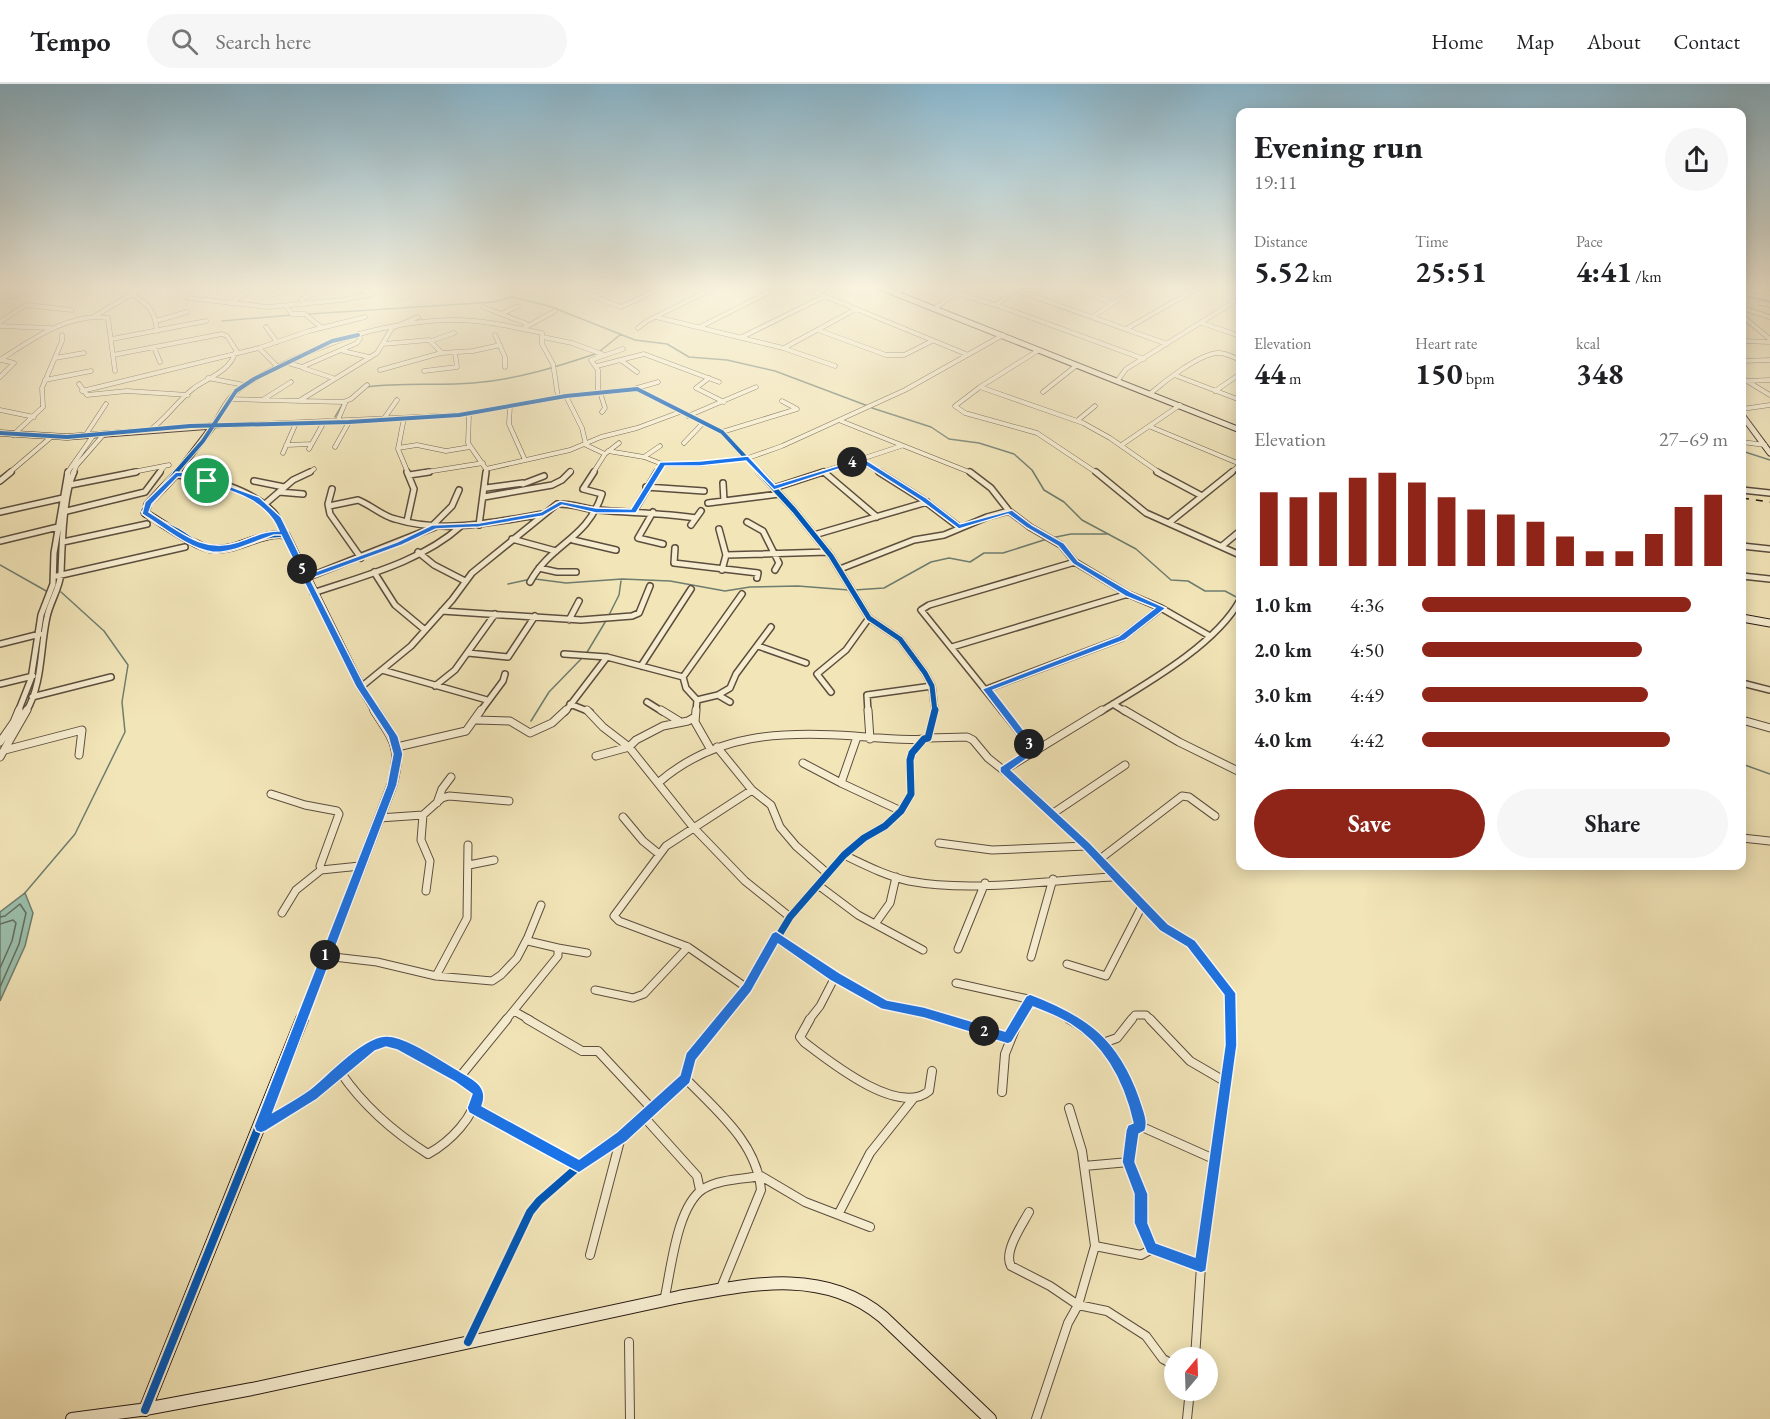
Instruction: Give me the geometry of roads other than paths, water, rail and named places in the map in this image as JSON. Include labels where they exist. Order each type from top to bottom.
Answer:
[{"type":"street","points":[[0,360],[16,350]]},
{"type":"street","points":[[13,435],[43,407],[42,388],[57,350]]},
{"type":"street","points":[[113,350],[115,371]]},
{"type":"street","points":[[113,355],[137,350]]},
{"type":"street","points":[[155,350],[160,362]]},
{"type":"street","points":[[150,430],[162,422],[170,410],[208,378],[232,363],[236,353],[235,350]]},
{"type":"street","points":[[82,390],[248,350]]},
{"type":"street","points":[[261,350],[278,368]]},
{"type":"street","points":[[284,533],[267,534],[223,549],[208,549],[145,513],[148,504],[204,441],[229,399],[244,385],[314,350]]},
{"type":"street","points":[[299,401],[379,350]]},
{"type":"street","points":[[380,370],[442,353],[476,350]]},
{"type":"street","points":[[501,350],[505,367]]},
{"type":"street","points":[[545,350],[553,364],[558,397]]},
{"type":"street","points":[[590,350],[605,354]]},
{"type":"street","points":[[602,412],[605,408],[599,392],[597,366],[591,360],[618,350]]},
{"type":"street","points":[[790,350],[835,366]]},
{"type":"street","points":[[873,350],[886,355],[904,355],[913,350]]},
{"type":"street","points":[[957,350],[966,354]]},
{"type":"street","points":[[586,445],[607,453],[644,457],[662,464],[700,464],[748,458],[842,421],[905,390],[973,350]]},
{"type":"street","points":[[1039,350],[980,387],[956,404],[956,408],[962,412],[1037,433],[1088,465],[1131,503],[1146,513],[1236,553]]},
{"type":"street","points":[[1040,350],[1236,428]]},
{"type":"street","points":[[1120,350],[1144,359]]},
{"type":"street","points":[[1118,380],[1124,371],[1157,350]]},
{"type":"street","points":[[302,367],[341,351],[369,357]]},
{"type":"street","points":[[424,371],[457,367],[455,352]]},
{"type":"street","points":[[55,358],[84,353]]},
{"type":"street","points":[[1151,393],[1212,354],[1222,353],[1236,358]]},
{"type":"street","points":[[597,366],[644,354],[719,382]]},
{"type":"street","points":[[0,360],[14,363],[0,377]]},
{"type":"street","points":[[1746,360],[1770,360]]},
{"type":"street","points":[[622,361],[637,372]]},
{"type":"street","points":[[1761,361],[1770,367]]},
{"type":"street","points":[[288,363],[333,378]]},
{"type":"street","points":[[1042,392],[1077,365]]},
{"type":"street","points":[[45,380],[91,371]]},
{"type":"street","points":[[1177,376],[1236,399]]},
{"type":"street","points":[[1215,391],[1236,377]]},
{"type":"street","points":[[208,378],[244,385]]},
{"type":"street","points":[[709,378],[696,388],[724,402]]},
{"type":"street","points":[[1746,380],[1770,380]]},
{"type":"street","points":[[1746,381],[1770,395]]},
{"type":"street","points":[[263,400],[291,382]]},
{"type":"street","points":[[0,434],[50,438],[213,426],[349,422],[469,415],[558,397],[637,388],[658,382]]},
{"type":"street","points":[[79,384],[87,395],[128,391],[188,395]]},
{"type":"street","points":[[337,422],[346,401],[367,385]]},
{"type":"street","points":[[688,416],[756,387]]},
{"type":"street","points":[[980,387],[1007,399],[1040,406],[1078,420],[1123,444],[1151,468],[1184,489],[1202,496]]},
{"type":"street","points":[[468,1342],[530,1212],[539,1201],[579,1167],[621,1137],[686,1078],[691,1057],[747,988],[776,936],[790,917],[844,855],[885,826],[901,811],[911,794],[912,753],[926,738],[935,714],[932,686],[900,639],[869,618],[828,552],[748,458],[722,432],[637,388]]},
{"type":"street","points":[[566,396],[582,428],[586,445]]},
{"type":"street","points":[[229,399],[346,401]]},
{"type":"street","points":[[383,420],[398,400]]},
{"type":"street","points":[[722,432],[797,409],[782,401]]},
{"type":"street","points":[[85,436],[106,404]]},
{"type":"street","points":[[1123,444],[1180,405]]},
{"type":"street","points":[[510,406],[509,424],[525,460]]},
{"type":"street","points":[[1078,420],[1095,406]]},
{"type":"street","points":[[1746,409],[1769,406]]},
{"type":"street","points":[[0,410],[34,417]]},
{"type":"street","points":[[486,469],[586,445],[601,437],[636,428],[680,412]]},
{"type":"street","points":[[469,415],[470,447],[486,469],[486,488],[479,525]]},
{"type":"street","points":[[404,418],[398,448],[412,480],[414,496],[407,521]]},
{"type":"street","points":[[1746,420],[1767,445],[1770,453]]},
{"type":"street","points":[[842,421],[969,471],[991,488],[1009,512],[1052,539],[1069,553],[1075,562],[1128,594],[1161,608],[1208,635]]},
{"type":"street","points":[[309,449],[324,422]]},
{"type":"street","points":[[335,447],[349,422]]},
{"type":"street","points":[[283,453],[296,423]]},
{"type":"street","points":[[684,444],[703,423]]},
{"type":"street","points":[[1151,427],[1236,463]]},
{"type":"street","points":[[0,757],[33,698],[39,675],[47,616],[61,575],[60,560],[70,485],[77,465],[104,434]]},
{"type":"street","points":[[0,742],[14,722],[31,676],[38,634],[53,577],[66,474],[93,436]]},
{"type":"street","points":[[0,481],[50,438]]},
{"type":"street","points":[[1746,442],[1767,445]]},
{"type":"street","points":[[530,582],[539,568],[556,551],[573,540],[590,523],[602,494],[583,489],[607,453],[619,443]]},
{"type":"street","points":[[286,445],[312,444]]},
{"type":"street","points":[[398,448],[417,445],[446,451],[470,447]]},
{"type":"street","points":[[644,457],[660,446]]},
{"type":"street","points":[[774,488],[902,446]]},
{"type":"street","points":[[860,460],[925,501],[959,527]]},
{"type":"street","points":[[409,475],[483,463]]},
{"type":"street","points":[[634,511],[646,487],[662,464]]},
{"type":"street","points":[[67,511],[145,492],[166,466],[70,485]]},
{"type":"street","points":[[1170,522],[1236,468]]},
{"type":"street","points":[[265,504],[284,487],[314,470]]},
{"type":"street","points":[[484,497],[559,483],[572,471]]},
{"type":"street","points":[[823,471],[877,517]]},
{"type":"street","points":[[145,1410],[261,1126],[379,818],[395,775],[397,747],[393,736],[361,687],[277,517],[256,498],[193,475],[176,475]]},
{"type":"street","points":[[486,488],[523,483],[544,476]]},
{"type":"street","points":[[254,481],[284,487]]},
{"type":"street","points":[[523,483],[523,491]]},
{"type":"street","points":[[723,483],[724,501]]},
{"type":"street","points":[[646,487],[704,491]]},
{"type":"street","points":[[332,489],[330,514],[362,558]]},
{"type":"street","points":[[306,578],[362,558],[433,526],[452,506],[459,490]]},
{"type":"street","points":[[1746,490],[1770,493]]},
{"type":"street","points":[[278,492],[303,494]]},
{"type":"street","points":[[708,503],[779,494]]},
{"type":"street","points":[[0,512],[63,498]]},
{"type":"street","points":[[329,506],[358,500],[393,519],[433,526],[479,525],[543,514]]},
{"type":"street","points":[[814,535],[925,501]]},
{"type":"street","points":[[361,687],[404,652],[442,611],[465,581],[543,514],[560,503],[596,510],[653,512],[696,518]]},
{"type":"street","points":[[1000,513],[1004,508],[1002,505]]},
{"type":"street","points":[[653,512],[638,538],[643,542],[663,544]]},
{"type":"street","points":[[691,525],[701,512]]},
{"type":"street","points":[[840,569],[914,540],[944,535],[959,527],[1009,512]]},
{"type":"street","points":[[747,522],[763,531],[779,563],[776,570]]},
{"type":"street","points":[[63,542],[147,524]]},
{"type":"street","points":[[313,593],[374,572],[454,533],[461,526]]},
{"type":"street","points":[[0,541],[58,527]]},
{"type":"street","points":[[719,529],[726,555],[722,570]]},
{"type":"street","points":[[1222,546],[1236,534]]},
{"type":"street","points":[[512,540],[556,551]]},
{"type":"street","points":[[573,540],[616,550]]},
{"type":"street","points":[[1746,546],[1770,549]]},
{"type":"street","points":[[53,577],[185,547]]},
{"type":"street","points":[[675,548],[674,563],[758,573],[757,578]]},
{"type":"street","points":[[418,552],[434,565],[465,581]]},
{"type":"street","points":[[726,555],[828,552]]},
{"type":"street","points":[[1034,750],[921,610],[1075,562]]},
{"type":"street","points":[[539,568],[557,572],[576,572]]},
{"type":"street","points":[[374,572],[381,587],[394,604],[405,616],[424,630]]},
{"type":"street","points":[[1746,576],[1770,579]]},
{"type":"street","points":[[442,611],[569,620],[606,619],[639,614],[650,586]]},
{"type":"street","points":[[641,666],[691,588]]},
{"type":"street","points":[[697,700],[686,688],[683,676],[741,594]]},
{"type":"street","points":[[952,647],[1128,594]]},
{"type":"street","points":[[569,620],[579,601]]},
{"type":"street","points":[[1004,770],[1175,664],[1230,617],[1236,606]]},
{"type":"street","points":[[987,689],[1122,638],[1161,608]]},
{"type":"street","points":[[435,686],[450,674],[468,653],[495,614]]},
{"type":"street","points":[[468,653],[508,657],[536,616]]},
{"type":"street","points":[[831,692],[817,674],[846,650],[869,618]]},
{"type":"street","points":[[1746,619],[1770,623]]},
{"type":"street","points":[[697,700],[718,695],[730,688],[736,674],[771,627]]},
{"type":"street","points":[[0,644],[46,632]]},
{"type":"street","points":[[758,646],[806,663]]},
{"type":"street","points":[[564,654],[607,657],[683,676]]},
{"type":"street","points":[[476,720],[507,721],[526,731],[535,732],[554,722],[607,657]]},
{"type":"street","points":[[382,670],[487,700]]},
{"type":"street","points":[[397,747],[466,731],[503,681],[505,674]]},
{"type":"street","points":[[0,684],[39,675]]},
{"type":"street","points":[[33,698],[111,677]]},
{"type":"street","points":[[1746,684],[1770,690]]},
{"type":"street","points":[[870,739],[867,695],[932,686]]},
{"type":"street","points":[[718,695],[730,702]]},
{"type":"street","points":[[697,700],[693,720],[714,748],[752,790],[771,805],[780,827],[796,846],[828,874]]},
{"type":"street","points":[[647,702],[679,721]]},
{"type":"street","points":[[570,704],[589,711],[603,727],[629,747],[693,827],[745,881],[790,917]]},
{"type":"street","points":[[1113,704],[1179,742],[1236,770]]},
{"type":"street","points":[[596,756],[629,747],[636,740],[663,726],[693,720]]},
{"type":"street","points":[[1746,721],[1770,728]]},
{"type":"street","points":[[4,750],[82,730],[79,755]]},
{"type":"street","points":[[658,783],[681,763],[714,748],[732,741],[762,736],[970,739],[1100,859],[1113,877],[1164,928],[1191,944],[1230,993],[1231,1045],[1201,1266],[1197,1347]]},
{"type":"street","points":[[842,783],[857,736]]},
{"type":"street","points":[[803,764],[901,811]]},
{"type":"street","points":[[1052,814],[1125,765]]},
{"type":"street","points":[[436,804],[442,789],[451,777]]},
{"type":"street","points":[[747,988],[688,947],[614,918],[623,901],[658,854],[693,827],[752,790]]},
{"type":"street","points":[[271,794],[305,805],[337,811],[339,814],[320,866],[321,870]]},
{"type":"street","points":[[379,818],[423,815],[442,798],[456,796],[509,801]]},
{"type":"street","points":[[1100,859],[1182,796],[1189,797],[1215,816]]},
{"type":"street","points":[[423,815],[421,840],[430,861],[426,891]]},
{"type":"street","points":[[623,817],[658,854]]},
{"type":"street","points":[[1746,838],[1770,841]]},
{"type":"street","points":[[939,843],[951,846],[1022,850],[1086,846]]},
{"type":"street","points":[[436,976],[467,918],[468,845]]},
{"type":"street","points":[[844,855],[877,871],[917,882],[985,883],[1113,877]]},
{"type":"street","points":[[469,865],[494,860]]},
{"type":"street","points":[[282,913],[296,890],[321,870],[360,866]]},
{"type":"street","points":[[875,924],[890,903],[897,877]]},
{"type":"street","points":[[1031,957],[1053,879]]},
{"type":"street","points":[[958,949],[985,883]]},
{"type":"street","points":[[818,885],[858,915],[923,950]]},
{"type":"street","points":[[325,956],[377,962],[436,976],[492,981],[499,977],[528,941],[542,905]]},
{"type":"street","points":[[1067,964],[1106,976],[1126,933],[1142,906]]},
{"type":"street","points":[[776,936],[835,977],[885,1005],[924,1012],[1008,1038]]},
{"type":"street","points":[[528,941],[587,953]]},
{"type":"street","points":[[595,990],[633,998],[644,994],[688,947]]},
{"type":"street","points":[[459,1078],[554,962],[558,956],[558,948]]},
{"type":"street","points":[[835,977],[820,1006],[803,1028],[801,1038],[856,1080],[885,1093],[913,1099],[926,1094],[930,1088],[932,1071]]},
{"type":"street","points":[[956,983],[1030,1000],[1073,1019],[1103,1043],[1108,1054],[1125,1076],[1140,1126],[1216,1160]]},
{"type":"street","points":[[1002,1092],[1001,1066],[1008,1038],[1030,1000]]},
{"type":"street","points":[[514,1011],[579,1050],[598,1051],[652,1110]]},
{"type":"street","points":[[1103,1043],[1117,1038],[1135,1015],[1143,1014],[1190,1061],[1226,1082]]},
{"type":"street","points":[[261,1126],[312,1096],[371,1047],[386,1041],[399,1044],[459,1078],[478,1091],[477,1103],[445,1143],[428,1154],[416,1148],[354,1093],[341,1073]]},
{"type":"street","points":[[686,1078],[736,1134],[756,1162],[761,1176],[761,1190],[721,1288]]},
{"type":"street","points":[[839,1214],[848,1191],[865,1161],[884,1134],[904,1114],[913,1099]]},
{"type":"street","points":[[473,1108],[579,1167]]},
{"type":"street","points":[[1036,1419],[1068,1323],[1078,1305],[1095,1246],[1082,1150],[1069,1108]]},
{"type":"street","points":[[644,1117],[697,1176],[700,1190]]},
{"type":"street","points":[[1140,1126],[1133,1130],[1129,1162],[1141,1194],[1141,1223],[1152,1248],[1201,1266]]},
{"type":"street","points":[[590,1255],[621,1137]]},
{"type":"street","points":[[1084,1166],[1129,1162]]},
{"type":"street","points":[[664,1302],[685,1210],[700,1190],[716,1184],[761,1176],[805,1202],[870,1227]]},
{"type":"street","points":[[1029,1212],[1009,1252],[1008,1262],[1011,1266],[1050,1286],[1078,1305],[1107,1311],[1146,1336],[1164,1360]]},
{"type":"street","points":[[1095,1246],[1141,1255],[1152,1248]]},
{"type":"street","points":[[72,1419],[145,1410],[360,1367],[721,1288],[758,1285],[822,1286],[863,1300],[882,1314],[918,1353],[990,1419]]},
{"type":"street","points":[[629,1342],[632,1401],[630,1419]]},
{"type":"street","points":[[1187,1419],[1189,1401]]},
{"type":"water","points":[[25,893],[33,913],[25,946],[0,1001],[0,912]]},
{"type":"waterway","points":[[678,350],[689,357],[727,360],[775,371],[868,406]]},
{"type":"waterway","points":[[367,387],[460,384],[504,379],[595,354]]},
{"type":"waterway","points":[[335,417],[342,405]]},
{"type":"waterway","points":[[872,408],[931,427],[949,439],[979,443],[1014,454],[1032,470],[1044,490],[1064,502],[1082,520],[1108,534]]},
{"type":"waterway","points":[[1746,452],[1770,460]]},
{"type":"waterway","points":[[1051,538],[1071,534],[1108,534]]},
{"type":"waterway","points":[[1108,534],[1136,549],[1171,580],[1188,581],[1205,591],[1225,591],[1236,597]]},
{"type":"waterway","points":[[854,590],[884,588],[931,562],[949,558],[970,562],[984,553],[1003,553],[1047,539]]},
{"type":"waterway","points":[[0,565],[48,592]]},
{"type":"waterway","points":[[508,584],[531,579]]},
{"type":"waterway","points":[[535,579],[566,583],[622,579],[670,581],[725,591],[750,587],[798,586],[849,590]]},
{"type":"waterway","points":[[609,615],[619,595],[621,581]]},
{"type":"waterway","points":[[24,894],[75,834],[125,732],[122,702],[128,665],[104,631],[61,592]]},
{"type":"waterway","points":[[586,654],[607,619]]},
{"type":"waterway","points":[[531,721],[549,692],[583,657]]},
{"type":"waterway","points":[[1746,765],[1770,774]]},
{"type":"railway","points":[[1746,499],[1770,502]]}]
